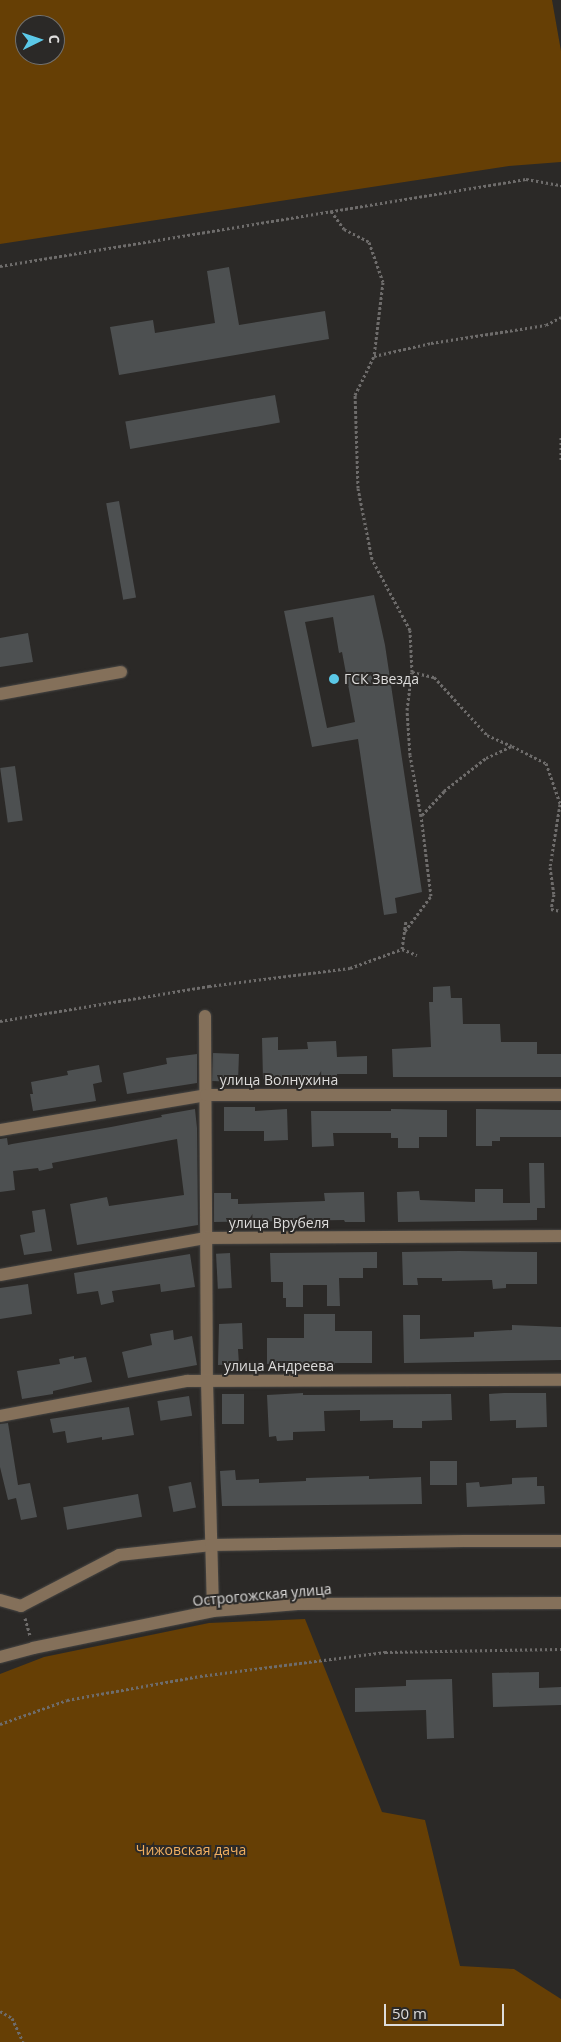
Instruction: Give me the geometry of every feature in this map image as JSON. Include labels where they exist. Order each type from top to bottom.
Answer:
[{"type":"street","points":[[0,694],[120,672]]},
{"type":"street","points":[[206,1016],[207,1381],[213,1611]]},
{"type":"street","name":"улица Волнухина","points":[[0,1130],[206,1095],[561,1095]]},
{"type":"street","name":"улица Врубеля","points":[[0,1275],[206,1238],[561,1236]]},
{"type":"street","name":"улица Андреева","points":[[0,1416],[187,1381],[561,1380]]},
{"type":"street","points":[[0,1600],[21,1606],[119,1555],[211,1545],[464,1540],[561,1541]]},
{"type":"street","name":"Острогожская улица","points":[[0,1657],[33,1648],[213,1611],[298,1604],[561,1603]]},
{"type":"path","points":[[0,266],[526,179],[561,185]]},
{"type":"path","points":[[331,211],[344,229],[370,242],[383,282],[374,356],[355,395],[358,488],[372,559],[410,630],[412,672],[407,710],[410,755],[421,816],[431,896],[405,931]]},
{"type":"path","points":[[374,356],[430,343],[546,325],[561,317]]},
{"type":"path","points":[[561,437],[561,460]]},
{"type":"path","points":[[412,672],[434,677],[487,735],[546,763],[560,805],[550,867],[554,894],[552,909],[561,911]]},
{"type":"path","points":[[421,816],[444,792],[486,758],[512,746]]},
{"type":"path","points":[[402,949],[406,921]]},
{"type":"path","points":[[0,1021],[209,986],[350,968],[402,949],[418,956]]},
{"type":"path","points":[[21,1606],[33,1648]]},
{"type":"path","points":[[0,1724],[67,1700],[200,1676],[385,1652],[561,1649]]},
{"type":"path","points":[[0,2011],[12,2018],[23,2042]]},
{"type":"green space","points":[[0,0],[552,0],[561,51],[561,162],[509,166],[0,244]]},
{"type":"green space","name":"Чижовская дача","points":[[305,1619],[382,1812],[425,1820],[460,1966],[514,1969],[561,1999],[561,2042],[0,2042],[0,1674],[44,1657],[209,1623]]},
{"type":"building","points":[[229,267],[239,325],[325,311],[329,339],[119,375],[110,327],[153,320],[155,333],[215,323],[207,271]]},
{"type":"building","points":[[275,395],[280,423],[130,449],[125,421]]},
{"type":"building","points":[[119,501],[136,598],[123,600],[106,503]]},
{"type":"building","points":[[374,595],[385,645],[422,892],[395,898],[397,913],[384,915],[358,739],[312,747],[284,611]],"holes":[[[333,617],[339,653],[342,652],[355,722],[327,728],[305,622]]]},
{"type":"building","points":[[28,633],[33,662],[0,667],[0,638]]},
{"type":"building","points":[[15,766],[23,820],[8,823],[0,768]]},
{"type":"building","points":[[450,986],[451,998],[462,998],[463,1024],[500,1024],[501,1042],[537,1042],[537,1054],[561,1054],[561,1077],[393,1077],[392,1049],[431,1047],[429,1002],[433,1002],[433,987]]},
{"type":"building","points":[[278,1037],[278,1050],[308,1049],[307,1042],[336,1041],[337,1057],[367,1056],[367,1074],[337,1074],[337,1078],[263,1079],[262,1038]]},
{"type":"building","points":[[213,1053],[239,1054],[238,1082],[212,1081]]},
{"type":"building","points":[[197,1054],[197,1083],[127,1094],[123,1073],[167,1064],[166,1058]]},
{"type":"building","points":[[99,1065],[102,1082],[93,1084],[96,1101],[33,1111],[30,1094],[33,1094],[31,1082],[68,1075],[67,1071]]},
{"type":"building","points":[[224,1107],[255,1107],[255,1111],[287,1109],[288,1140],[264,1141],[264,1131],[224,1131]]},
{"type":"building","points":[[195,1109],[197,1128],[198,1225],[77,1245],[70,1204],[107,1197],[109,1206],[184,1195],[177,1139],[52,1163],[53,1168],[39,1171],[38,1168],[13,1171],[15,1190],[0,1192],[0,1139],[7,1138],[8,1145],[111,1127]]},
{"type":"building","points":[[391,1109],[447,1110],[447,1137],[419,1137],[419,1148],[398,1148],[398,1138],[391,1138],[391,1133],[333,1133],[334,1146],[312,1147],[311,1111],[391,1111]]},
{"type":"building","points":[[476,1109],[561,1110],[561,1137],[500,1137],[500,1141],[492,1141],[492,1146],[476,1146]]},
{"type":"building","points":[[529,1163],[544,1163],[545,1208],[537,1208],[537,1220],[398,1222],[397,1192],[419,1191],[420,1200],[475,1202],[475,1189],[503,1189],[503,1203],[530,1203]]},
{"type":"building","points":[[364,1192],[365,1222],[345,1222],[344,1220],[214,1222],[214,1193],[231,1193],[231,1199],[238,1199],[238,1204],[325,1201],[324,1193]]},
{"type":"building","points":[[45,1209],[52,1251],[24,1255],[20,1235],[35,1232],[32,1211]]},
{"type":"building","points":[[377,1252],[377,1268],[363,1268],[363,1278],[339,1278],[340,1306],[327,1306],[327,1285],[303,1285],[303,1307],[286,1307],[286,1298],[283,1298],[283,1282],[271,1282],[270,1253]]},
{"type":"building","points":[[402,1252],[537,1252],[537,1284],[506,1284],[506,1288],[493,1289],[492,1280],[442,1281],[442,1278],[417,1278],[418,1285],[403,1285]]},
{"type":"building","points":[[230,1253],[232,1288],[218,1289],[216,1254]]},
{"type":"building","points":[[190,1254],[195,1287],[161,1292],[160,1284],[112,1291],[114,1302],[101,1305],[98,1291],[77,1294],[74,1273]]},
{"type":"building","points":[[28,1284],[32,1314],[0,1319],[0,1288]]},
{"type":"building","points":[[304,1314],[335,1314],[335,1331],[372,1331],[372,1363],[335,1363],[335,1365],[267,1364],[267,1338],[304,1338]]},
{"type":"building","points":[[403,1315],[420,1315],[420,1339],[474,1337],[474,1332],[512,1330],[512,1325],[561,1327],[561,1360],[404,1363]]},
{"type":"building","points":[[242,1323],[243,1349],[238,1349],[239,1364],[218,1365],[219,1324]]},
{"type":"building","points":[[173,1330],[174,1340],[192,1336],[197,1365],[128,1378],[122,1352],[152,1345],[150,1334]]},
{"type":"building","points":[[74,1356],[74,1359],[86,1357],[92,1382],[53,1391],[53,1394],[22,1399],[17,1371],[60,1364],[59,1359]]},
{"type":"building","points":[[303,1393],[303,1395],[451,1394],[452,1420],[422,1421],[422,1428],[393,1428],[393,1420],[360,1421],[360,1410],[324,1411],[325,1431],[293,1432],[293,1440],[277,1441],[276,1436],[269,1437],[267,1395]]},
{"type":"building","points":[[546,1393],[547,1427],[516,1428],[516,1420],[490,1421],[489,1394]]},
{"type":"building","points":[[222,1394],[244,1394],[244,1424],[222,1424]]},
{"type":"building","points":[[189,1396],[192,1416],[161,1421],[157,1401]]},
{"type":"building","points":[[129,1407],[134,1435],[102,1440],[102,1437],[67,1443],[65,1431],[53,1433],[50,1419]]},
{"type":"building","points":[[8,1423],[18,1485],[30,1483],[37,1517],[21,1520],[16,1498],[8,1500],[0,1467],[0,1424]]},
{"type":"building","points":[[430,1461],[457,1461],[457,1485],[430,1485]]},
{"type":"building","points":[[235,1470],[236,1480],[259,1479],[259,1483],[306,1481],[306,1478],[369,1476],[369,1479],[421,1477],[422,1504],[222,1506],[220,1471]]},
{"type":"building","points":[[537,1477],[537,1486],[544,1486],[545,1504],[467,1507],[466,1483],[479,1482],[480,1487],[512,1484],[512,1478]]},
{"type":"building","points":[[191,1482],[196,1508],[173,1512],[168,1486]]},
{"type":"building","points":[[138,1494],[142,1517],[67,1530],[63,1507]]},
{"type":"building","points":[[539,1672],[539,1688],[561,1687],[561,1705],[493,1707],[492,1673]]},
{"type":"building","points":[[452,1679],[454,1738],[427,1739],[426,1710],[355,1712],[355,1688],[406,1686],[406,1680]]},
{"type":"place","name":"ГСК Звезда","points":[[334,679]]}]
